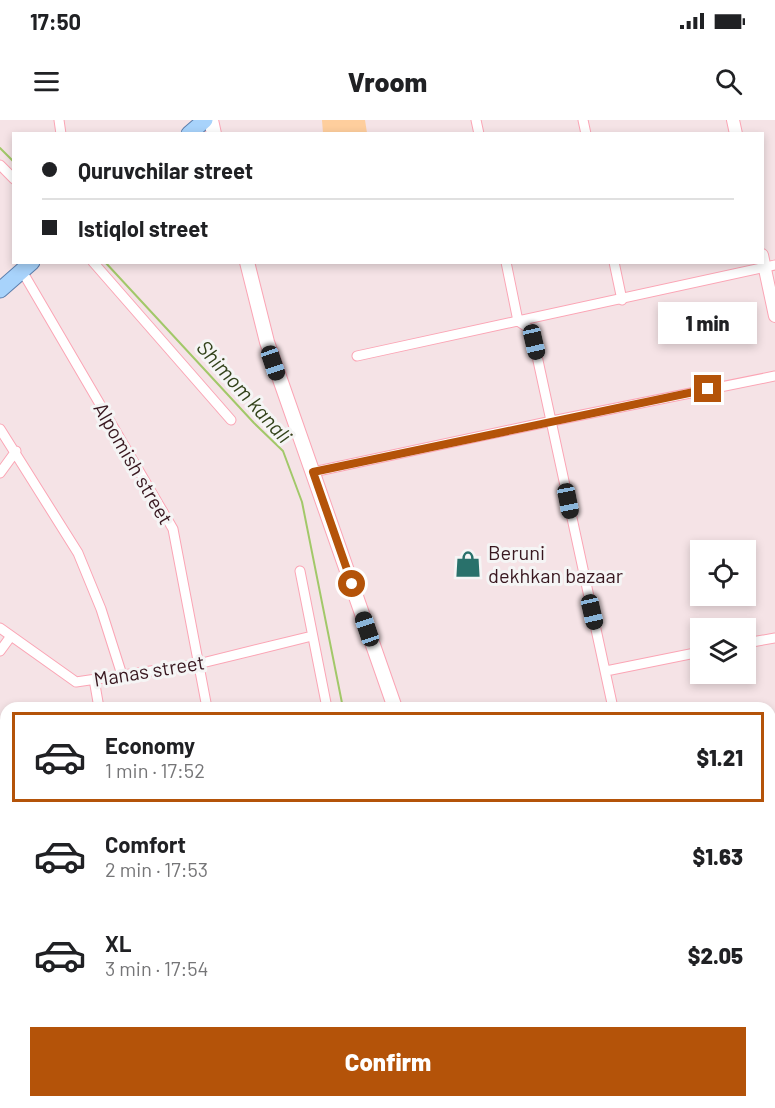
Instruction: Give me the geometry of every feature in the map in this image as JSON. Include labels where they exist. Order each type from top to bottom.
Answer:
[{"type":"main road","points":[[191,132],[205,120]]},
{"type":"main road","points":[[248,264],[267,342],[393,702]]},
{"type":"main road","points":[[0,290],[27,267]]},
{"type":"street","points":[[0,165],[12,177]]},
{"type":"street","points":[[767,262],[775,316]]},
{"type":"street","points":[[95,264],[231,420]]},
{"type":"street","points":[[506,264],[519,321],[530,329],[612,702]]},
{"type":"street","points":[[614,264],[622,300]]},
{"type":"street","points":[[357,356],[622,300],[759,264]]},
{"type":"street","name":"Alpomish street","points":[[27,267],[173,529],[206,702]]},
{"type":"street","points":[[313,472],[775,375]]},
{"type":"street","points":[[0,429],[78,553],[101,609],[122,675]]},
{"type":"street","points":[[0,473],[15,451]]},
{"type":"street","points":[[300,572],[326,702]]},
{"type":"street","name":"Manas street","points":[[0,628],[76,682],[198,664],[312,636]]},
{"type":"street","points":[[0,651],[11,636]]},
{"type":"street","points":[[756,642],[775,638]]},
{"type":"street","points":[[606,671],[690,654]]},
{"type":"street","points":[[94,679],[98,702]]},
{"type":"shaded area","points":[[322,120],[365,120],[367,132],[323,132]]},
{"type":"waterway","name":"Shimom kanali","points":[[0,148],[12,160]]},
{"type":"waterway","name":"Shimom kanali","points":[[107,264],[254,423],[283,451],[302,502],[342,702]]},
{"type":"place","name":"Beruni dekhkan bazaar","points":[[468,564]]},
{"type":"route","points":[[352,584],[313,472],[708,389]]}]
